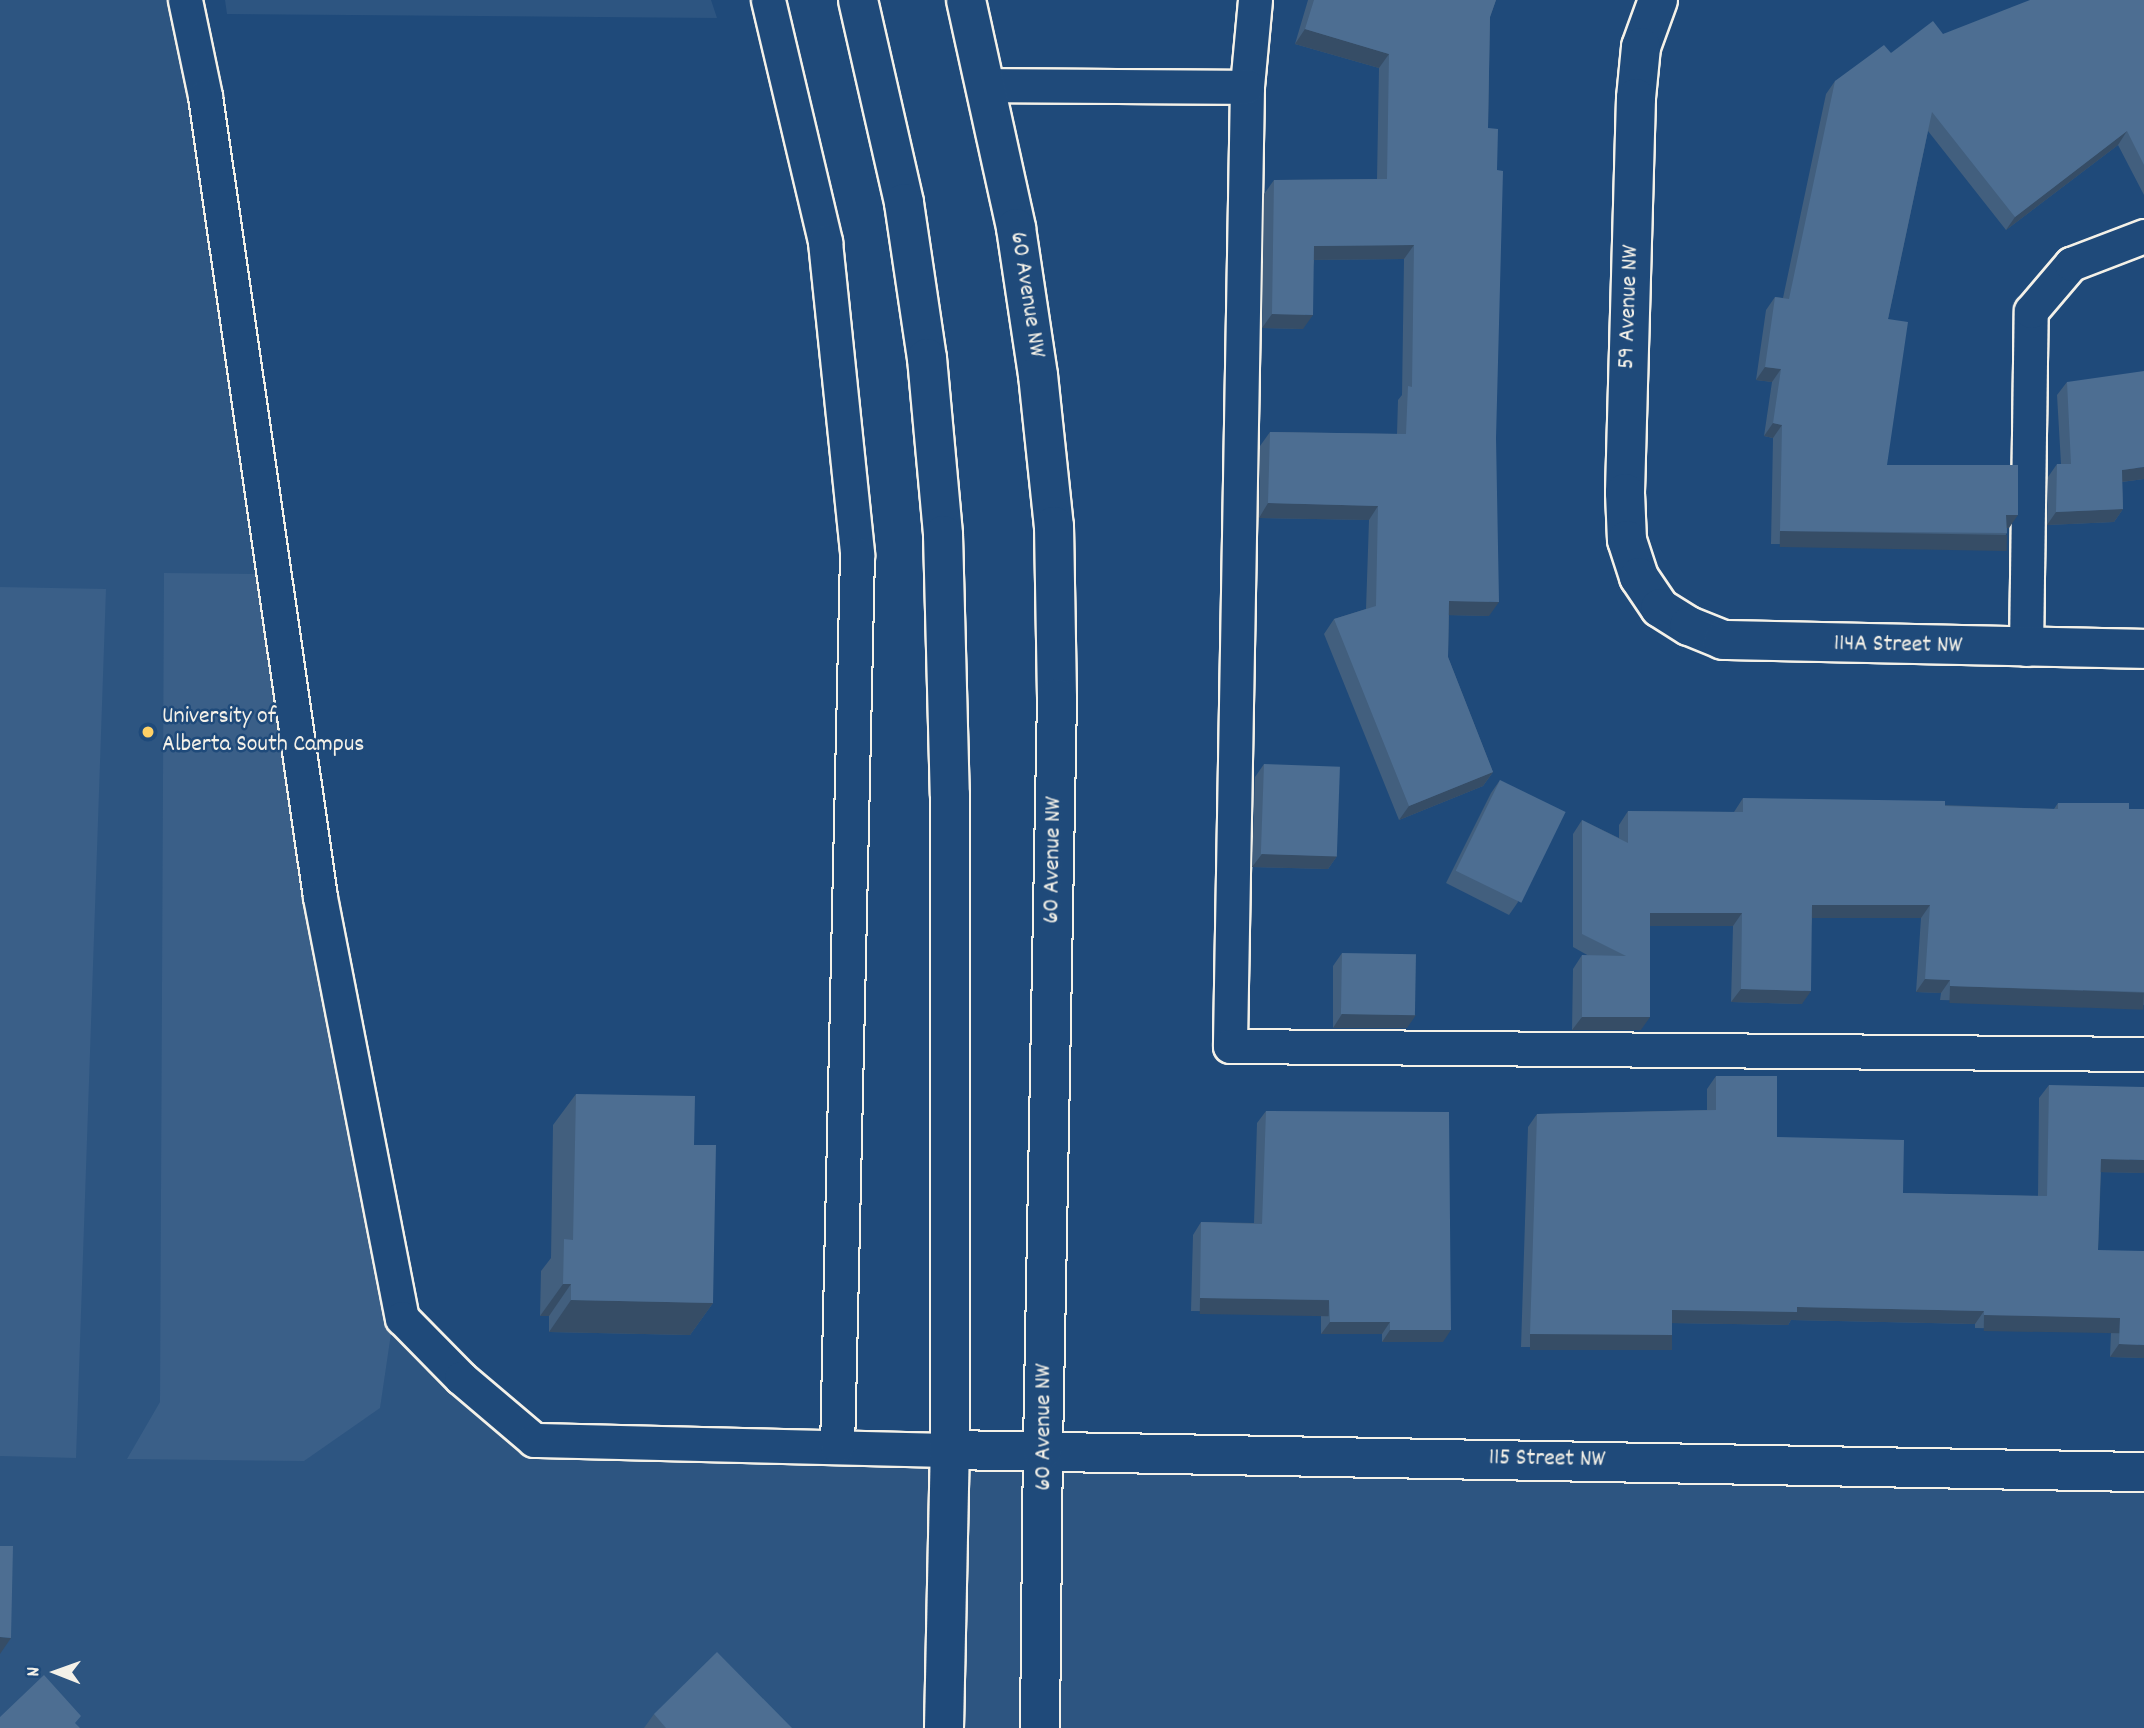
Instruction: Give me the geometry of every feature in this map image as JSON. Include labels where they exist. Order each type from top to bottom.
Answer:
[{"type":"street","points":[[858,0],[904,203],[927,358],[943,535],[950,795],[950,1450],[944,1728]]},
{"type":"street","name":"60 Avenue NW","points":[[966,0],[1016,228],[1038,375],[1054,526],[1057,698],[1040,1728]]},
{"type":"street","name":"59 Avenue NW","points":[[1658,0],[1641,47],[1636,98],[1625,493],[1627,540],[1639,578],[1660,608]]},
{"type":"street","name":"114A Street NW","points":[[1660,608],[1689,626],[1723,639],[2026,649],[2144,649]]},
{"type":"street","name":"115 Street NW","points":[[950,1450],[2144,1472]]},
{"type":"lane","points":[[185,0],[205,96],[320,897],[402,1318],[461,1378],[534,1440],[950,1450]]},
{"type":"lane","points":[[768,0],[825,242],[857,554],[837,1446]]},
{"type":"lane","points":[[1255,0],[1247,88],[1230,1046],[2144,1054]]},
{"type":"lane","points":[[986,85],[1247,88]]},
{"type":"lane","points":[[2026,649],[2031,311],[2071,264],[2144,236]]},
{"type":"shaded area","name":"University of Alberta South Campus","points":[[0,0],[185,0],[402,1318],[533,1440],[2144,1472],[2144,1728],[0,1728]]},
{"type":"shaded area","points":[[225,0],[711,0],[717,18],[227,14]]},
{"type":"shaded area","points":[[164,573],[262,574],[393,1320],[380,1408],[304,1461],[127,1459],[160,1402]]},
{"type":"shaded area","points":[[0,587],[106,589],[76,1458],[0,1456]]},
{"type":"building","points":[[1314,0],[1496,0],[1490,17],[1488,128],[1498,129],[1497,170],[1503,171],[1496,438],[1499,602],[1449,601],[1448,657],[1493,772],[1409,806],[1334,619],[1376,606],[1378,506],[1268,503],[1270,432],[1406,434],[1408,386],[1412,387],[1414,245],[1314,246],[1313,315],[1272,314],[1274,180],[1387,179],[1389,54],[1305,29]]},
{"type":"building","points":[[2030,0],[2144,0],[2144,165],[2127,131],[2015,217],[1932,112],[1888,319],[1908,322],[1887,465],[2018,465],[2018,515],[2006,515],[2007,533],[1780,531],[1782,425],[1773,423],[1781,369],[1765,367],[1775,297],[1789,299],[1835,81],[1884,45],[1891,53],[1933,21],[1943,34]]},
{"type":"building","points":[[2144,371],[2144,467],[2122,470],[2123,509],[2056,512],[2057,464],[2071,464],[2067,382]]},
{"type":"building","points":[[1264,764],[1340,767],[1337,857],[1261,854]]},
{"type":"building","points":[[1500,780],[1566,812],[1521,903],[1456,871]]},
{"type":"building","points":[[1743,798],[1945,801],[1945,806],[2058,809],[2058,803],[2129,803],[2129,809],[2144,809],[2144,992],[1950,986],[1950,980],[1925,979],[1930,905],[1812,905],[1811,991],[1741,989],[1742,913],[1650,913],[1650,1017],[1582,1017],[1582,955],[1626,956],[1582,934],[1582,820],[1628,843],[1628,811],[1743,812]]},
{"type":"building","points":[[1342,953],[1416,954],[1415,1015],[1341,1014]]},
{"type":"building","points":[[1716,1076],[1777,1076],[1777,1137],[1904,1140],[1903,1193],[2047,1196],[2049,1085],[2144,1087],[2144,1160],[2101,1159],[2098,1250],[2144,1251],[2144,1345],[2119,1344],[2120,1318],[1984,1315],[1984,1311],[1797,1307],[1797,1312],[1672,1310],[1672,1335],[1530,1334],[1537,1114],[1716,1110]]},
{"type":"building","points":[[576,1094],[695,1096],[694,1145],[716,1145],[713,1303],[571,1300],[571,1284],[563,1284],[564,1239],[573,1240]]},
{"type":"building","points":[[1266,1111],[1449,1112],[1451,1330],[1390,1330],[1390,1322],[1330,1322],[1329,1300],[1200,1298],[1201,1222],[1262,1224]]},
{"type":"building","points":[[0,1546],[13,1546],[11,1638],[0,1637]]},
{"type":"building","points":[[717,1652],[792,1728],[666,1728],[654,1714]]},
{"type":"building","points":[[44,1675],[81,1716],[75,1723],[80,1728],[0,1728],[0,1717]]},
{"type":"place","name":"University of Alberta South Campus","points":[[148,732]]}]
